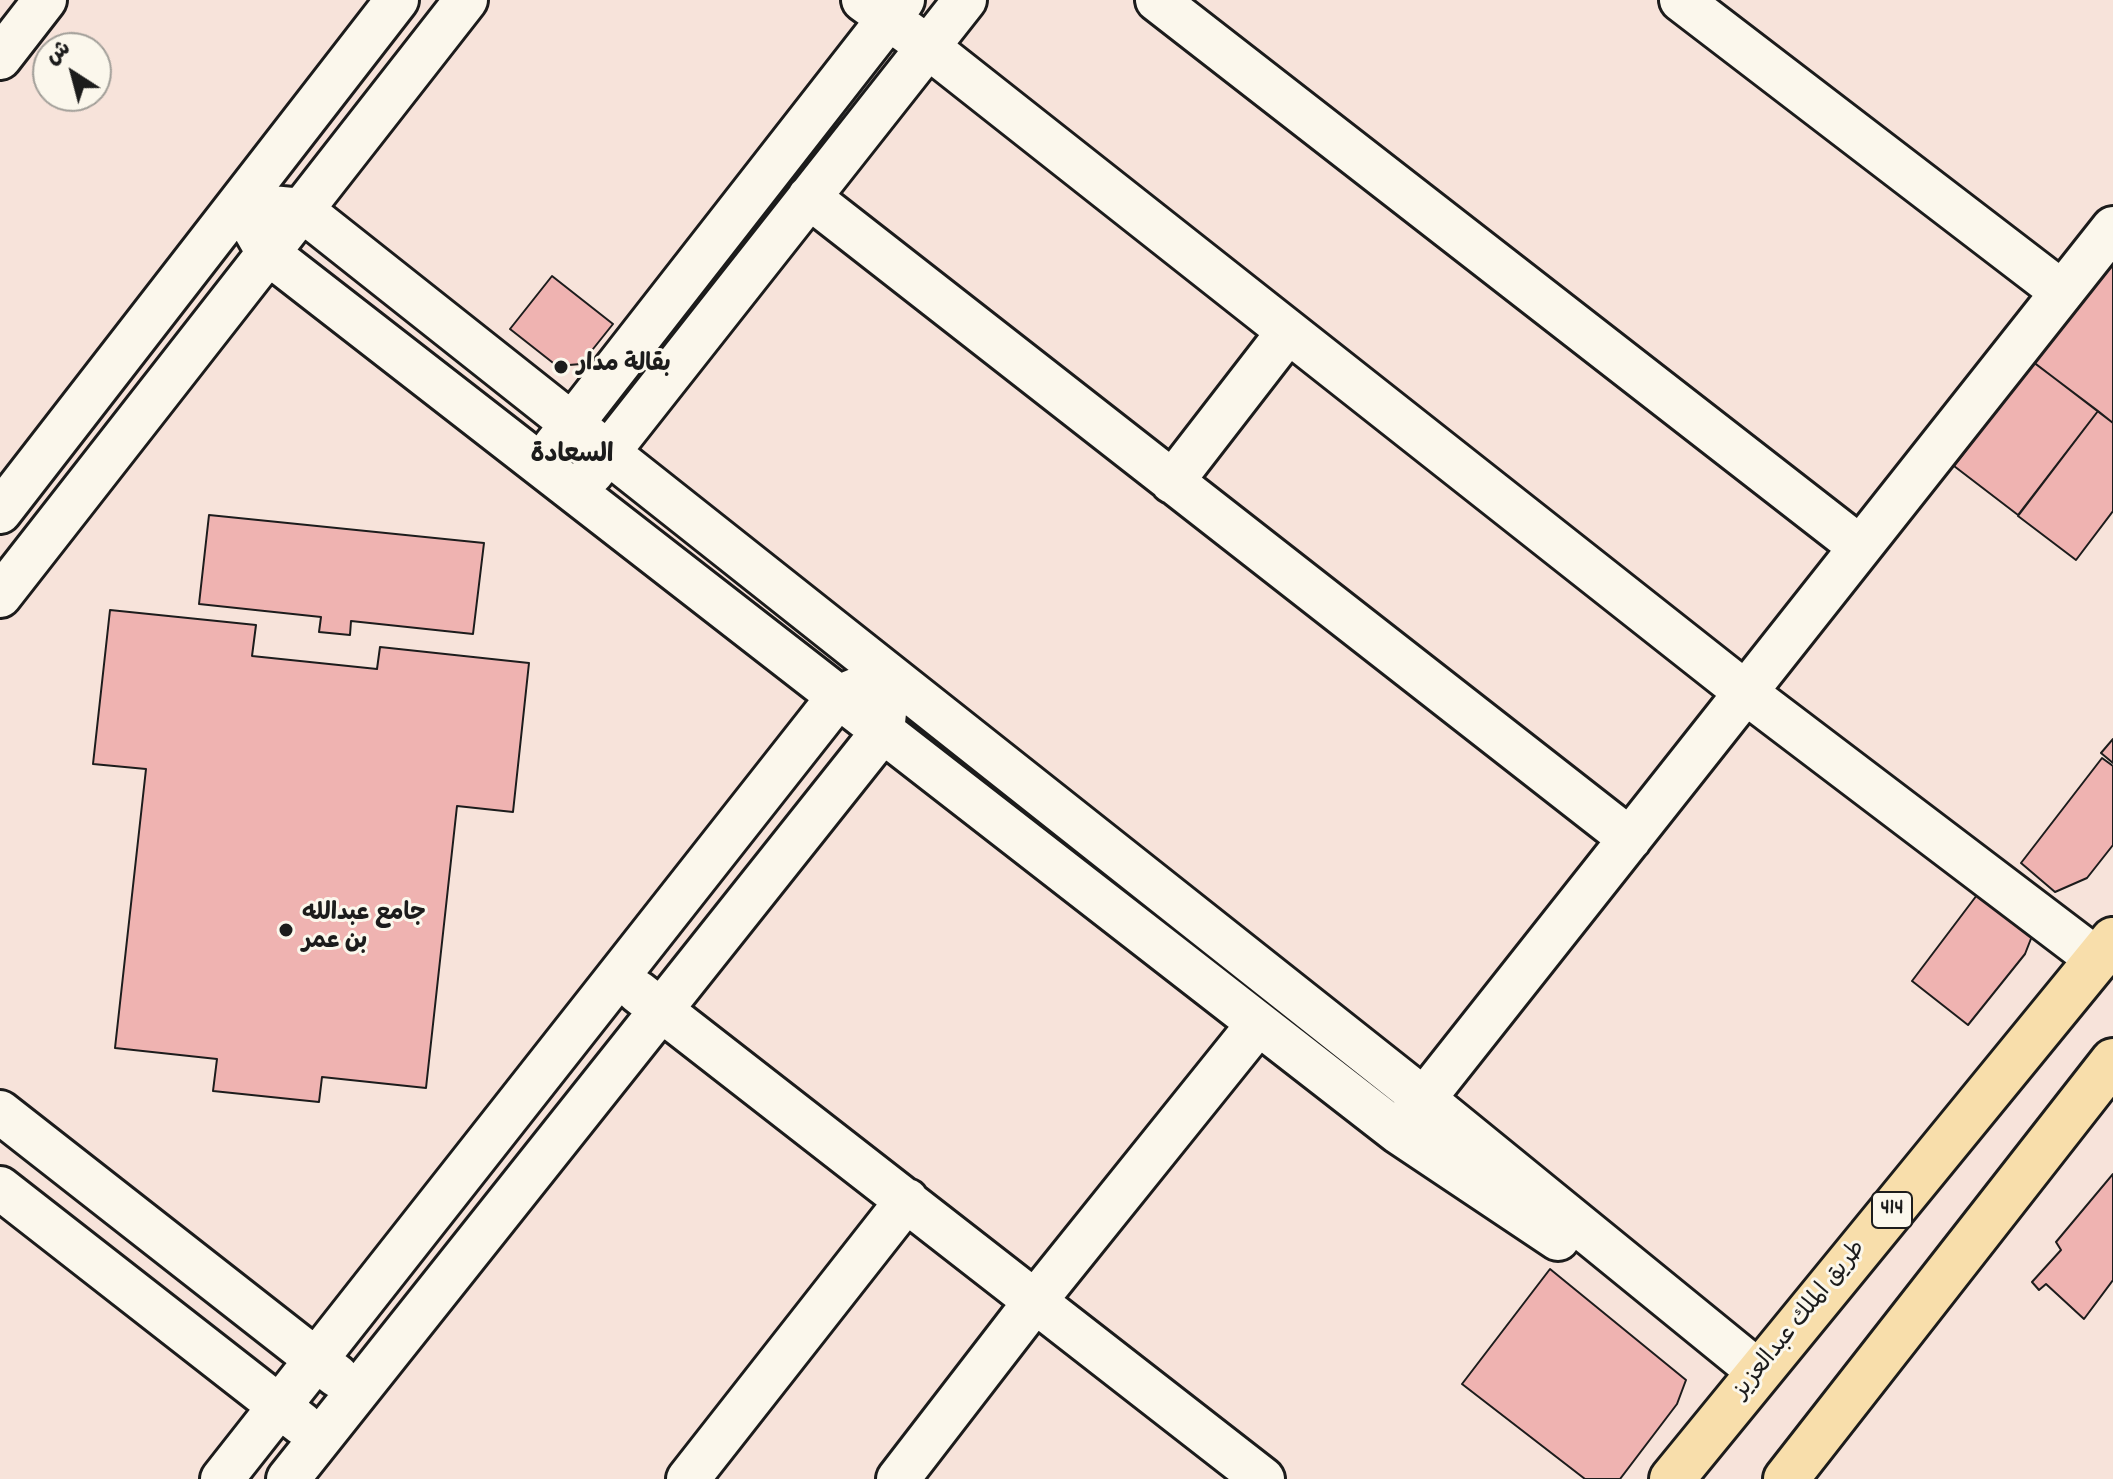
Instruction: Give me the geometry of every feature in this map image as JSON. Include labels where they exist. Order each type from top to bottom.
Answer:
[{"type":"highway","name":"طريق الملك عبدالعزيز","points":[[1672,1479],[2105,950]]},
{"type":"highway","points":[[1786,1479],[2113,1061]]},
{"type":"street","points":[[0,58],[45,0]]},
{"type":"street","points":[[0,512],[397,0]]},
{"type":"street","points":[[0,596],[466,0]]},
{"type":"street","points":[[576,493],[965,0]]},
{"type":"street","points":[[1157,0],[1860,547]]},
{"type":"street","points":[[1681,0],[2062,292]]},
{"type":"street","points":[[540,464],[884,6],[928,47],[1745,692],[2105,950]]},
{"type":"street","points":[[809,197],[1630,839]]},
{"type":"street","points":[[240,204],[302,210],[1424,1099],[1759,1372]]},
{"type":"street","points":[[240,204],[268,253],[1398,1132],[1759,1372]]},
{"type":"street","points":[[1398,1132],[2113,228]]},
{"type":"street","points":[[1172,482],[1288,332]]},
{"type":"street","points":[[222,1479],[838,697],[889,676]]},
{"type":"street","points":[[288,1479],[883,731],[889,676]]},
{"type":"street","points":[[618,976],[1263,1479]]},
{"type":"street","points":[[898,1479],[1036,1300],[1258,1024]]},
{"type":"street","points":[[0,1112],[357,1391]]},
{"type":"street","points":[[0,1188],[321,1438]]},
{"type":"street","points":[[688,1479],[907,1200]]},
{"type":"building","points":[[2107,263],[2113,268],[2113,423],[2032,361]]},
{"type":"building","points":[[552,276],[613,324],[581,364],[557,366],[510,329]]},
{"type":"building","points":[[2033,362],[2098,411],[2018,515],[1954,466]]},
{"type":"building","points":[[2098,411],[2113,423],[2113,511],[2076,560],[2018,516]]},
{"type":"building","points":[[209,515],[484,543],[473,634],[351,621],[350,635],[319,632],[321,617],[199,604]]},
{"type":"building","name":"جامع عبدالله بن عمر","points":[[110,610],[256,625],[252,656],[377,669],[380,647],[529,663],[513,812],[457,806],[426,1088],[322,1077],[319,1102],[213,1091],[217,1059],[115,1048],[146,769],[93,764]]},
{"type":"building","points":[[2113,739],[2113,763],[2101,753]]},
{"type":"building","points":[[2102,758],[2113,766],[2113,845],[2087,878],[2055,892],[2021,863]]},
{"type":"building","points":[[1980,891],[2034,931],[2025,954],[1968,1025],[1912,981]]},
{"type":"building","points":[[2113,1174],[2113,1280],[2084,1319],[2046,1284],[2039,1290],[2032,1282],[2061,1250],[2056,1242]]},
{"type":"building","points":[[1550,1269],[1686,1380],[1677,1404],[1620,1479],[1585,1479],[1462,1384]]},
{"type":"place","name":"بقالة مدار","points":[[561,367]]},
{"type":"place","name":"جامع عبدالله بن عمر","points":[[286,930]]},
{"type":"district","name":"السعادة","points":[[572,457]]}]
